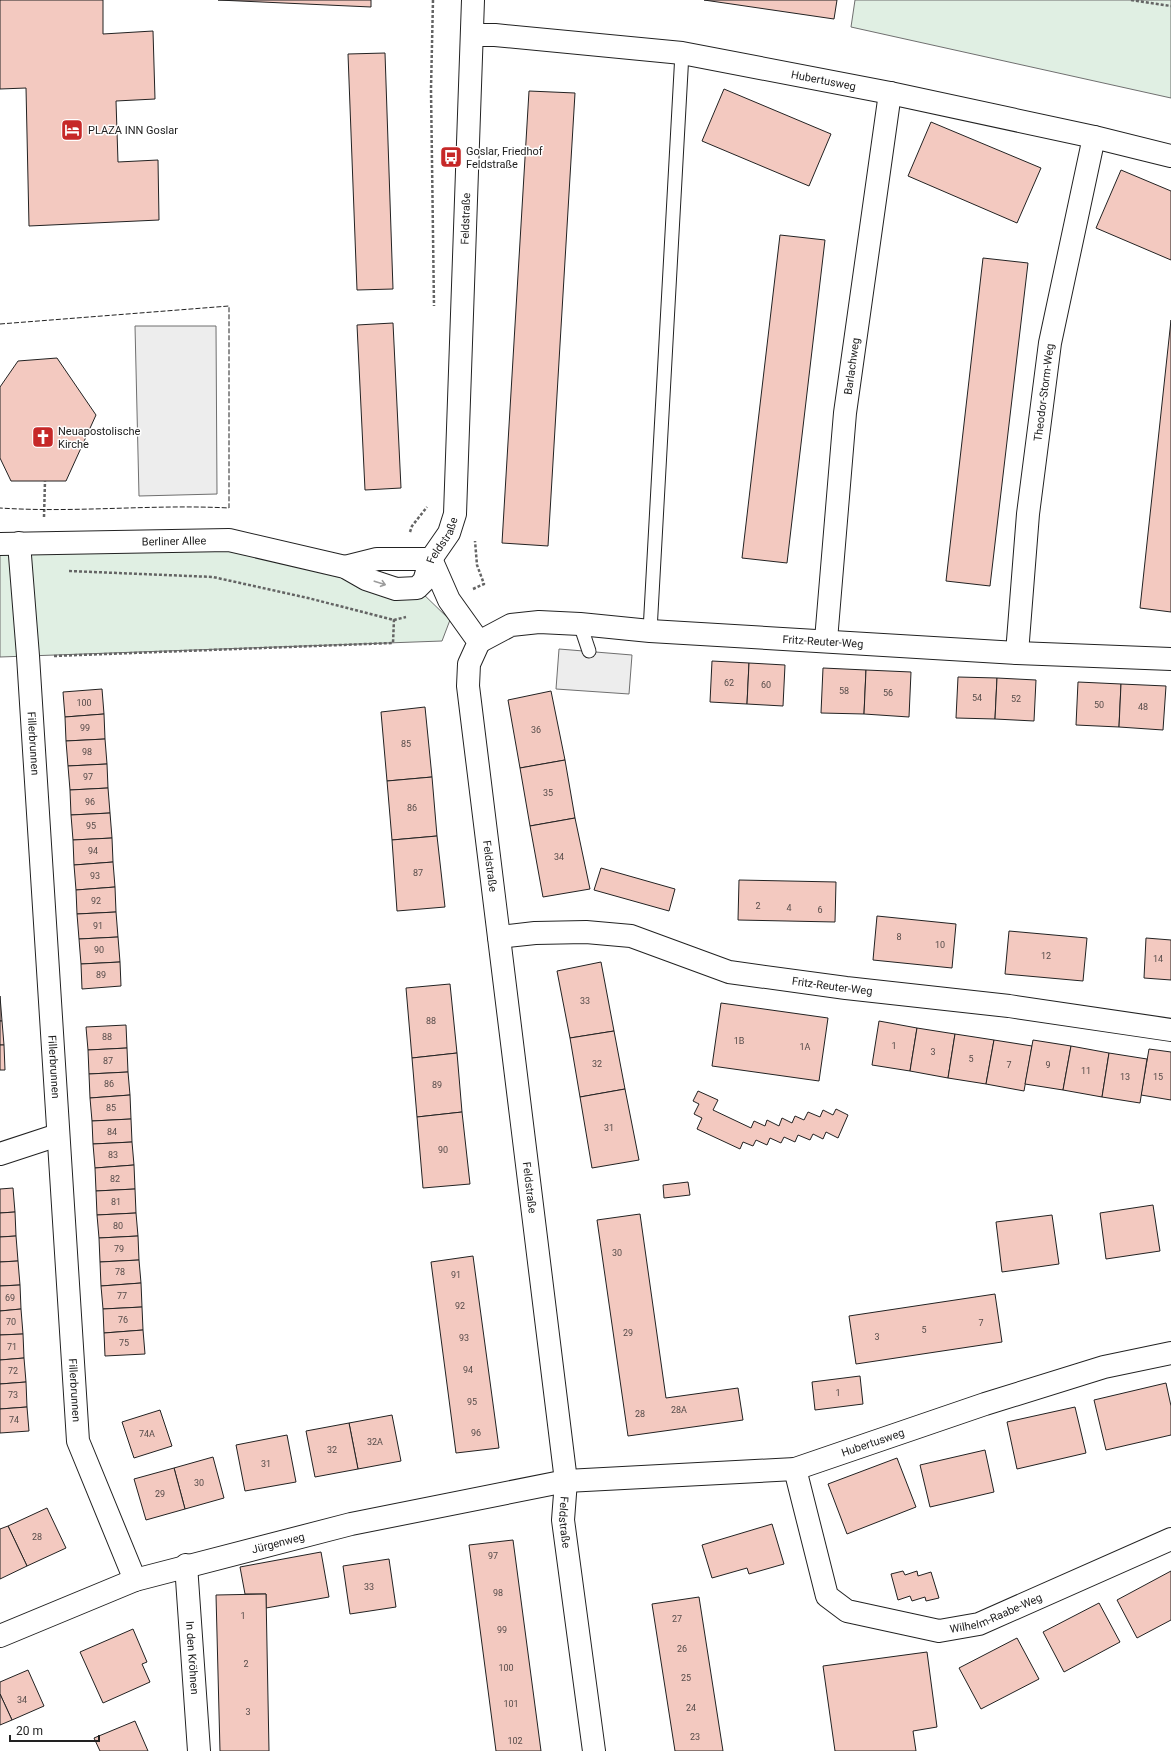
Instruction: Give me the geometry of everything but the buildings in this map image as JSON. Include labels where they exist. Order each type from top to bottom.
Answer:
[{"type":"street","name":"Feldstraße","points":[[472,0],[472,35],[454,514],[449,534],[431,559],[449,600],[479,642],[469,664],[468,686],[566,1480],[563,1520],[594,1751]]},
{"type":"street","name":"Hubertusweg","points":[[472,35],[495,35],[682,53],[890,93],[1094,137],[1171,156]]},
{"type":"street","name":"Barlachweg","points":[[826,640],[845,413],[890,93]]},
{"type":"street","name":"Theodor-Storm-Weg","points":[[1017,652],[1028,514],[1050,344],[1094,137]]},
{"type":"street","name":"Berliner Allee","points":[[9,544],[229,540],[345,567],[366,579],[396,588],[417,588],[424,581],[431,559],[377,559],[345,567]]},
{"type":"street","name":"Fillerbrunnen","points":[[9,544],[28,656],[78,1441],[135,1580]]},
{"type":"street","name":"Fritz-Reuter-Weg","points":[[479,642],[511,625],[539,622],[580,624],[650,631],[1171,660]]},
{"type":"street","name":"Fritz-Reuter-Weg","points":[[499,937],[535,933],[586,932],[631,936],[729,972],[846,988],[1010,1006],[1171,1030]]},
{"type":"street","points":[[0,1154],[58,1135]]},
{"type":"street","name":"Hubertusweg","points":[[566,1480],[795,1469],[985,1404],[1104,1367],[1171,1353]]},
{"type":"street","name":"Wilhelm-Raabe-Weg","points":[[795,1469],[827,1596],[847,1611],[939,1631],[979,1624],[1171,1539]]},
{"type":"street","name":"Jürgenweg","points":[[0,1636],[135,1580],[186,1565],[350,1524],[566,1480]]},
{"type":"street","name":"In den Kröhnen","points":[[186,1565],[199,1751]]},
{"type":"lane","points":[[650,631],[682,53]]},
{"type":"lane","points":[[580,624],[589,651]]},
{"type":"path","points":[[433,0],[431,89],[434,313]]},
{"type":"path","points":[[1131,0],[1171,6]]},
{"type":"path","points":[[42,543],[45,481]]},
{"type":"path","points":[[401,558],[412,526],[426,510],[428,504]]},
{"type":"path","points":[[64,571],[213,577],[308,598],[394,620]]},
{"type":"path","points":[[28,656],[394,643],[396,588]]},
{"type":"green space","points":[[855,0],[1171,0],[1171,98],[851,27]]},
{"type":"green space","points":[[180,540],[417,588],[450,620],[442,641],[0,657],[0,544]]},
{"type":"shaded area","points":[[135,326],[216,326],[217,494],[139,496]]},
{"type":"shaded area","points":[[559,649],[632,655],[629,694],[556,689]]},
{"type":"fence","points":[[0,324],[229,306],[229,508],[172,507],[57,510],[0,508]]},
{"type":"place","name":"PLAZA INN Goslar","points":[[72,130]]},
{"type":"place","name":"Goslar, Friedhof Feldstraße","points":[[451,157]]},
{"type":"place","name":"Neuapostolische Kirche","points":[[43,437]]}]
